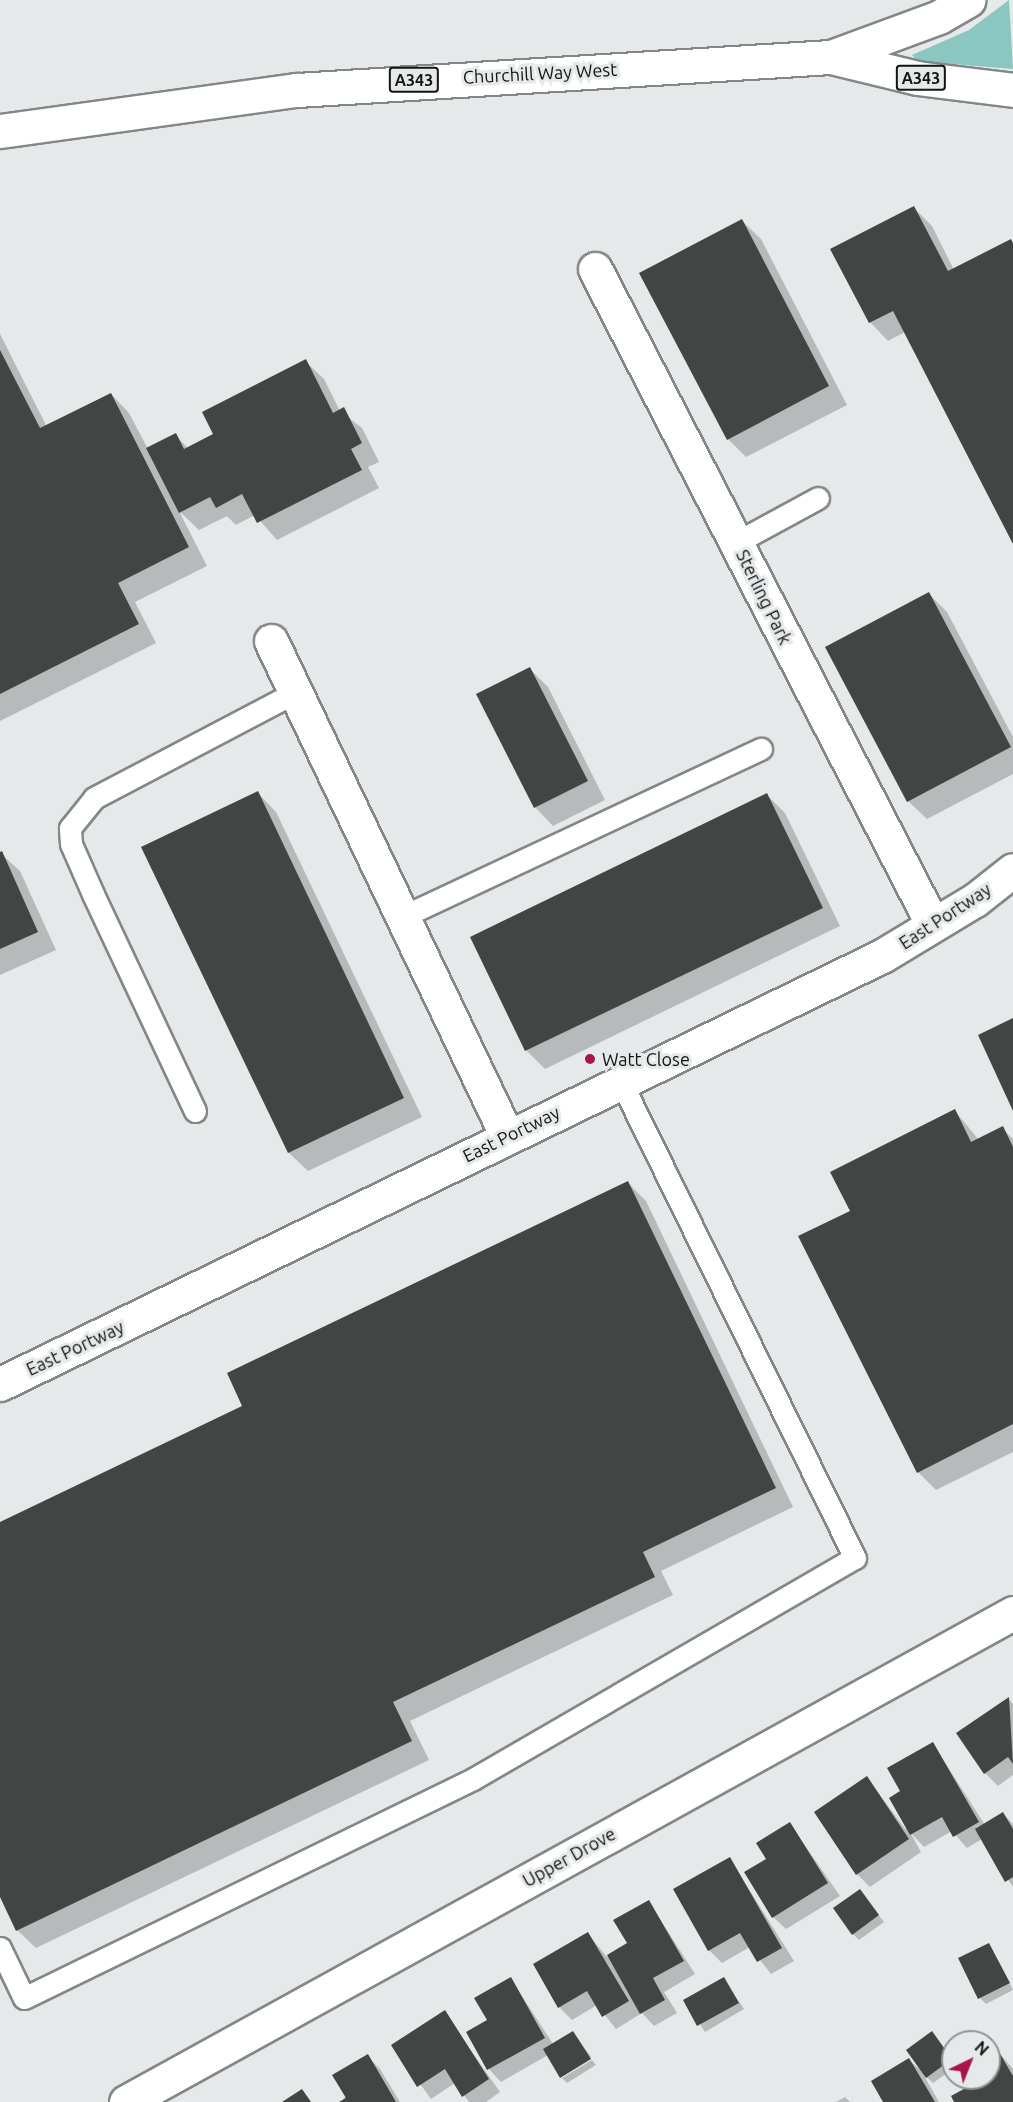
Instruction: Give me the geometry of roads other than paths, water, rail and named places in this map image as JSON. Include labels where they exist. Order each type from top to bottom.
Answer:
[{"type":"street","name":"Churchill Way West","points":[[0,131],[309,89],[831,57],[919,26],[968,0]]},
{"type":"street","name":"Churchill Way West","points":[[831,57],[918,78],[1013,90]]},
{"type":"street","name":"Sterling Park","points":[[595,269],[933,925]]},
{"type":"street","points":[[271,642],[294,693],[406,915],[507,1136]]},
{"type":"street","name":"East Portway","points":[[0,1384],[620,1080],[882,956],[933,925],[1013,870]]},
{"type":"street","name":"Upper Drove","points":[[126,2102],[1013,1613]]},
{"type":"lane","points":[[737,542],[818,498]]},
{"type":"lane","points":[[195,1111],[93,894],[71,844],[70,828],[94,798],[294,693]]},
{"type":"lane","points":[[406,915],[761,749]]},
{"type":"lane","points":[[0,1948],[24,1998],[473,1779],[855,1558],[620,1080]]},
{"type":"place","name":"Watt Close","points":[[590,1059]]}]
